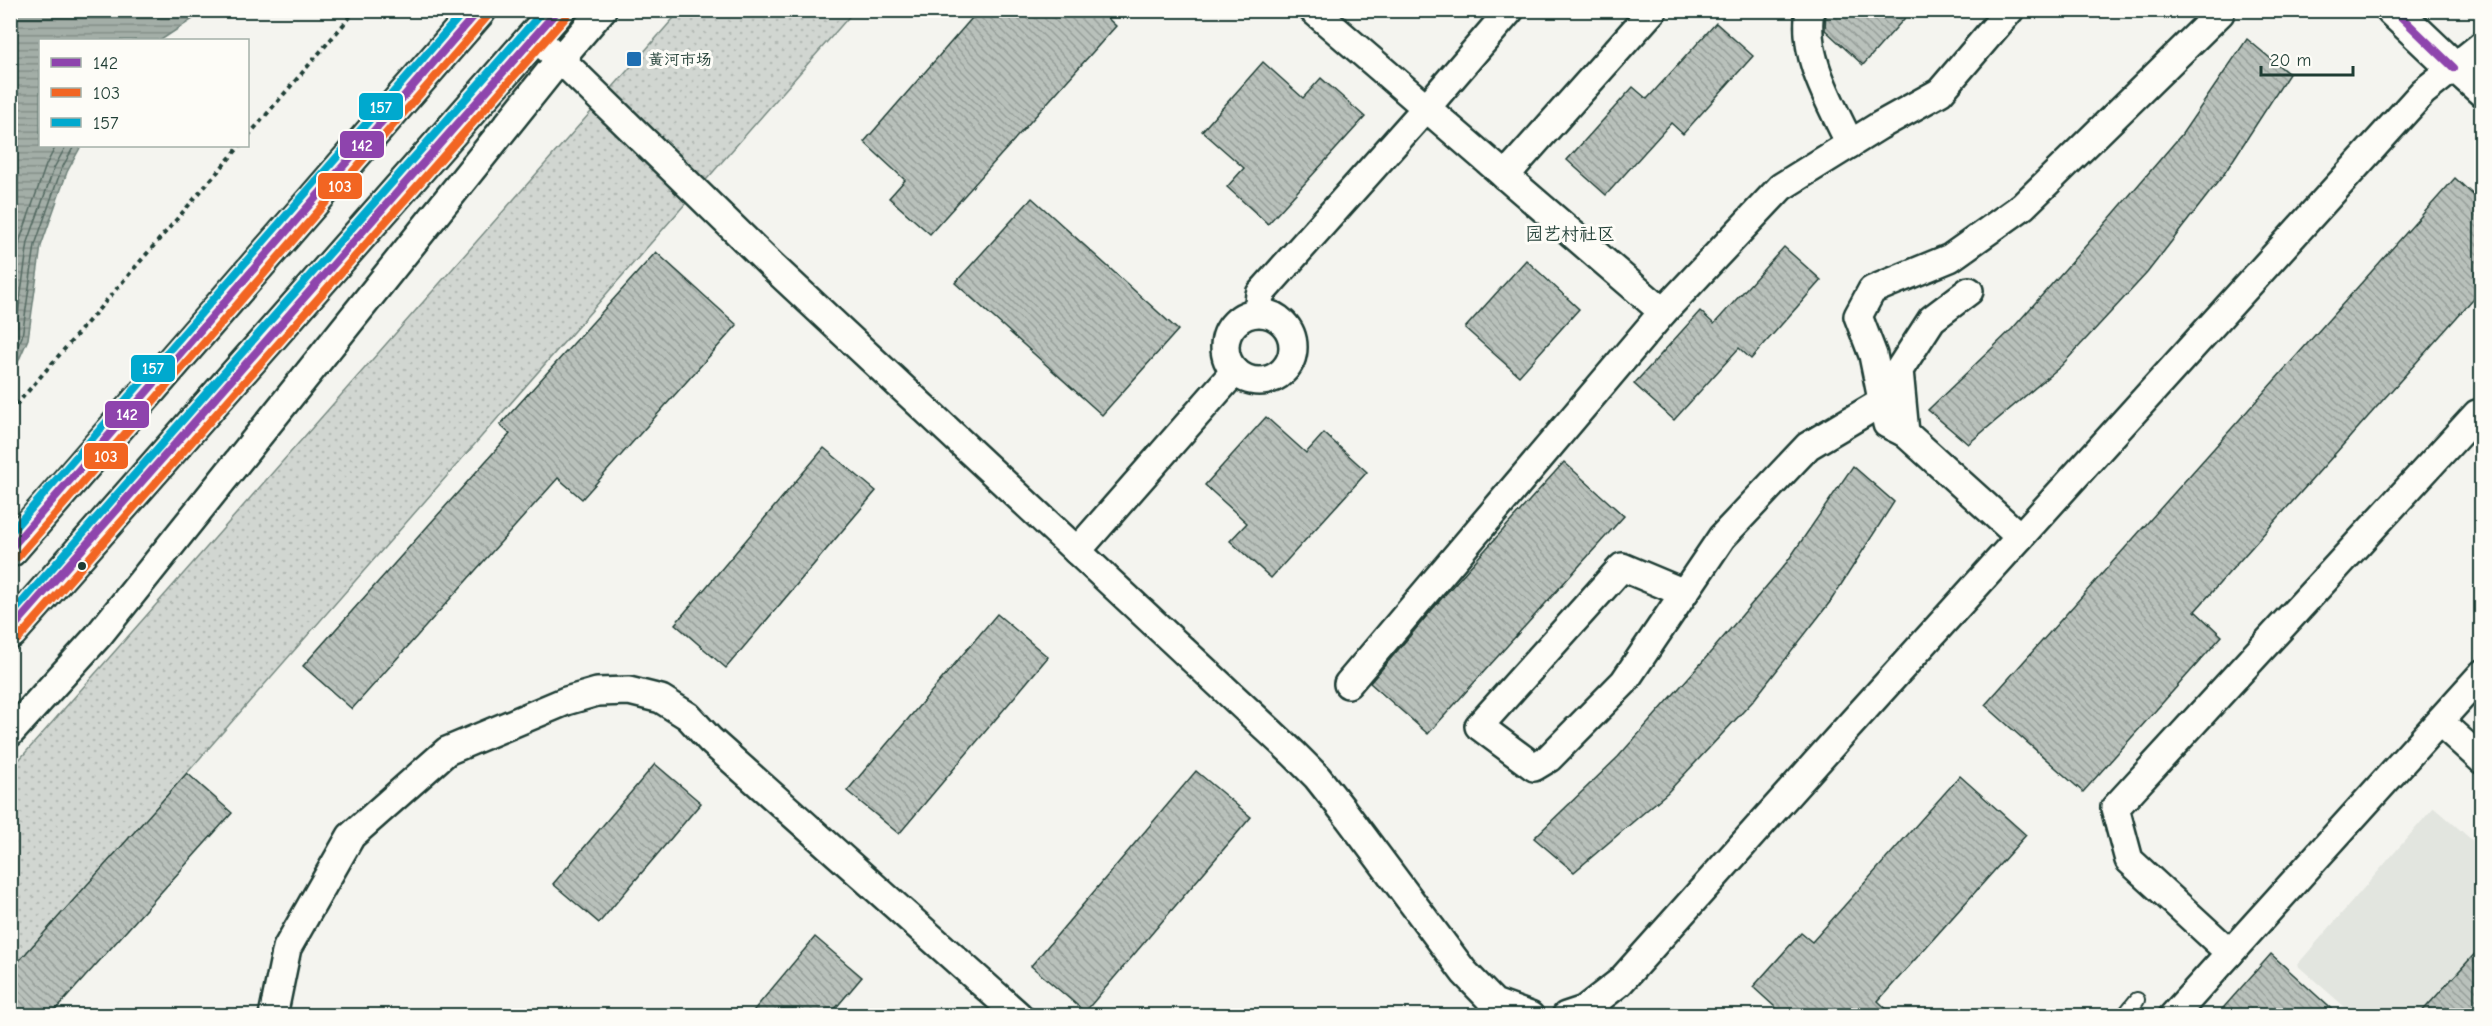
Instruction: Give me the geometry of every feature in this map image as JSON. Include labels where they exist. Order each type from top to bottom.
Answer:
[{"type":"main road","points":[[10,550],[479,10]]},
{"type":"main road","points":[[10,632],[558,10]]},
{"type":"main road","points":[[2393,10],[2454,68]]},
{"type":"street","points":[[10,733],[98,636],[560,59],[602,10]]},
{"type":"street","points":[[1313,10],[1663,312]]},
{"type":"street","points":[[1258,312],[1260,294],[1510,10]]},
{"type":"street","points":[[1506,176],[1653,10]]},
{"type":"street","points":[[1810,10],[1807,27],[1814,64],[1850,144]]},
{"type":"street","points":[[1348,684],[1663,312],[1781,187],[1940,92],[2010,10]]},
{"type":"street","points":[[2020,537],[1905,433],[1887,424],[1873,355],[1857,316],[1872,290],[1950,258],[2023,206],[2204,17]]},
{"type":"street","points":[[534,37],[560,59],[771,264],[1317,777],[1464,972],[1494,1003],[1530,1016]]},
{"type":"street","points":[[1566,1016],[1584,1010],[1620,982],[2423,92],[2481,45]]},
{"type":"street","points":[[2454,68],[2481,93]]},
{"type":"street","points":[[1905,433],[1899,370],[1932,319],[1969,291]]},
{"type":"street","points":[[1258,312],[1271,315],[1283,322],[1292,339],[1291,359],[1284,370],[1272,378],[1260,381],[1246,378],[1235,371],[1224,347],[1227,334],[1234,323],[1245,315],[1258,312]]},
{"type":"street","points":[[1077,551],[1235,371]]},
{"type":"street","points":[[1684,593],[1622,567],[1479,726],[1534,766],[1549,758],[1624,682],[1722,537],[1808,446],[1882,402]]},
{"type":"street","points":[[2230,953],[2129,860],[2115,808],[2477,414],[2481,418]]},
{"type":"street","points":[[2173,1016],[2481,674]]},
{"type":"street","points":[[273,1016],[287,948],[351,836],[447,751],[566,701],[597,692],[629,691],[661,699],[688,716],[710,740],[1019,1016]]},
{"type":"street","points":[[2440,722],[2481,760]]},
{"type":"lane","points":[[2124,1016],[2137,1000]]},
{"type":"path","points":[[249,135],[356,10]]},
{"type":"path","points":[[10,412],[239,147]]},
{"type":"shaded area","points":[[680,11],[854,11],[11,974],[11,769]]},
{"type":"shaded area","points":[[2434,807],[2481,848],[2481,1015],[2354,1015],[2297,965]]},
{"type":"water","points":[[11,10],[205,11],[163,39],[39,39],[39,147],[80,147],[67,172],[41,246],[28,339],[11,378]]},
{"type":"building","points":[[979,10],[1099,10],[1116,26],[930,234],[889,198],[905,180],[864,142]]},
{"type":"building","points":[[1826,10],[1912,10],[1863,65],[1825,30]]},
{"type":"building","points":[[1716,23],[1753,56],[1683,134],[1671,123],[1606,195],[1567,160],[1633,87],[1647,99]]},
{"type":"building","points":[[2247,39],[2289,74],[2224,174],[2147,273],[2061,366],[1968,444],[1928,410],[2012,329],[2098,232],[2182,134]]},
{"type":"building","points":[[1263,62],[1303,98],[1321,78],[1365,117],[1268,224],[1227,187],[1244,168],[1202,131]]},
{"type":"building","points":[[2455,178],[2481,202],[2481,290],[2195,611],[2222,636],[2083,792],[1985,705]]},
{"type":"building","points":[[1032,198],[1178,330],[1102,415],[955,283]]},
{"type":"building","points":[[1784,247],[1821,280],[1751,359],[1739,348],[1674,420],[1634,384],[1700,311],[1714,324]]},
{"type":"building","points":[[656,252],[737,325],[582,499],[558,478],[352,709],[303,666],[510,434],[500,425]]},
{"type":"building","points":[[1526,260],[1579,309],[1519,376],[1465,328]]},
{"type":"building","points":[[1266,417],[1306,453],[1324,433],[1367,472],[1271,578],[1230,541],[1247,523],[1205,485]]},
{"type":"building","points":[[824,448],[876,491],[726,668],[675,624]]},
{"type":"building","points":[[1564,462],[1624,516],[1428,734],[1370,683],[1442,598]]},
{"type":"building","points":[[1853,466],[1894,502],[1830,602],[1753,701],[1667,793],[1574,872],[1534,838],[1618,757],[1704,660],[1787,562]]},
{"type":"building","points":[[997,614],[1048,657],[899,834],[847,791]]},
{"type":"building","points":[[655,764],[701,803],[599,923],[553,884]]},
{"type":"building","points":[[1196,771],[1251,817],[1085,1012],[1031,966]]},
{"type":"building","points":[[187,773],[232,813],[50,1016],[10,1016],[10,971]]},
{"type":"building","points":[[1960,776],[2026,835],[1878,1001],[1894,1016],[1785,1016],[1753,987],[1801,933],[1812,942]]},
{"type":"building","points":[[815,937],[862,977],[829,1016],[749,1016]]},
{"type":"building","points":[[2481,947],[2481,1016],[2418,1016]]},
{"type":"building","points":[[2271,954],[2339,1016],[2216,1016]]},
{"type":"transit line","name":"157","points":[[10,533],[465,10]]},
{"type":"transit line","name":"142","points":[[10,549],[479,10]]},
{"type":"transit line","name":"157","points":[[10,616],[544,10]]},
{"type":"transit line","name":"142","points":[[10,631],[558,10]]},
{"type":"transit line","name":"142","points":[[2394,10],[2454,68]]},
{"type":"transit line","name":"103","points":[[18,557],[487,17]]},
{"type":"transit line","name":"103","points":[[18,639],[566,17]]},
{"type":"place","name":"黄河市场","points":[[634,59]]},
{"type":"district","name":"园艺村社区","points":[[1570,234]]}]
